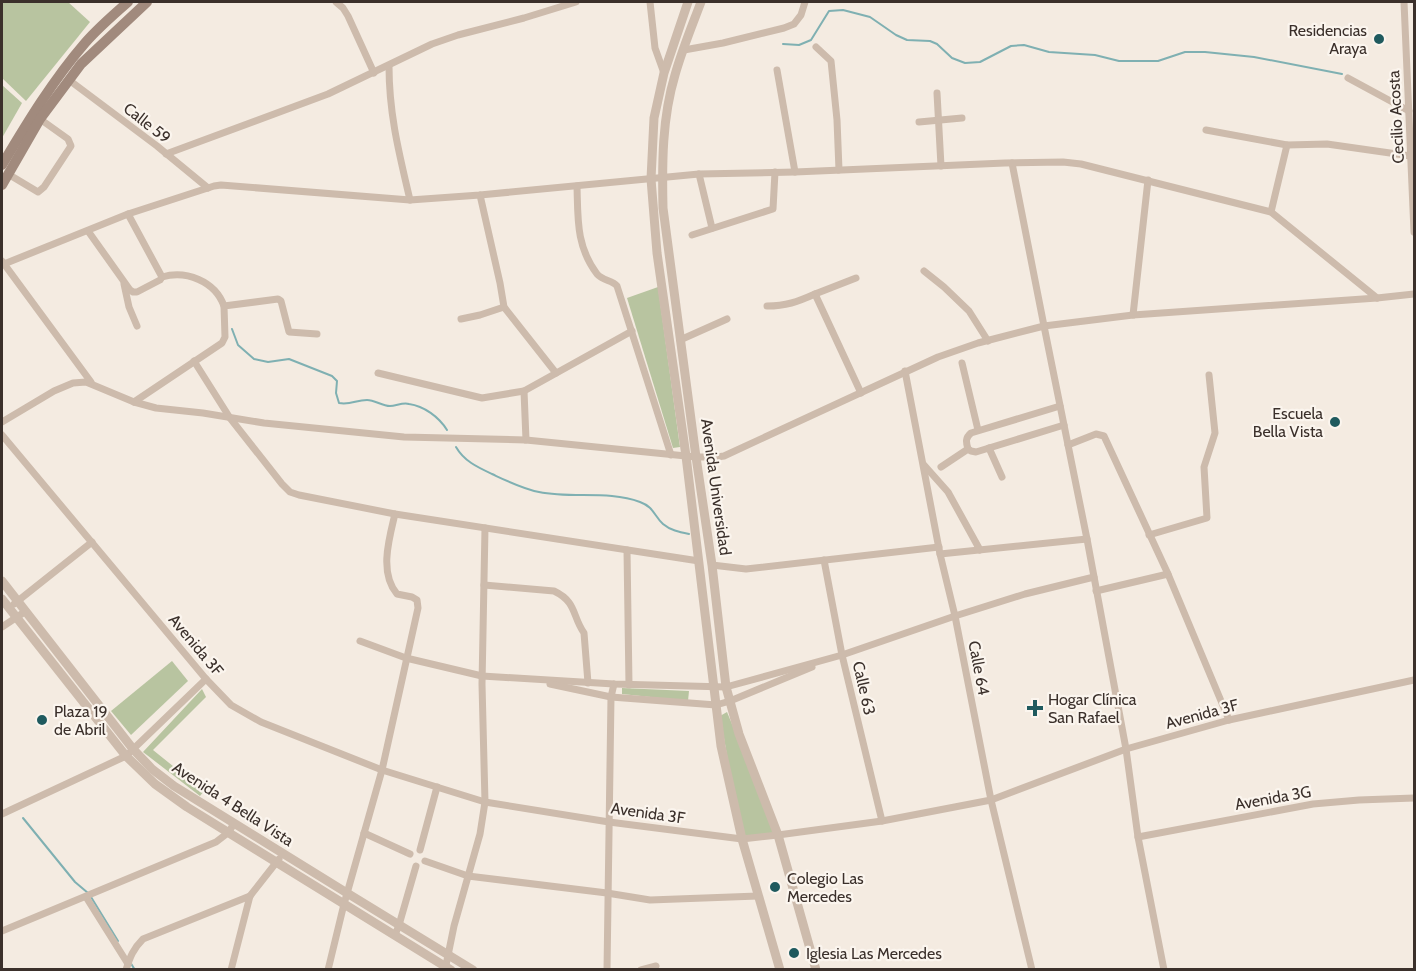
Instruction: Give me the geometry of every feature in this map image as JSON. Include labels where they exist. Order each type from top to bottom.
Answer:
[{"type":"main road","points":[[2,185],[5,169],[24,128],[86,42],[128,2]]},
{"type":"main road","points":[[5,169],[81,64],[147,2]]},
{"type":"street","points":[[336,2],[345,12],[374,73]]},
{"type":"street","points":[[166,154],[328,94],[432,44],[574,2]]},
{"type":"street","points":[[650,2],[654,44],[664,73]]},
{"type":"street","name":"Avenida Universidad","points":[[688,2],[664,73],[654,118],[651,179],[657,253],[712,565],[726,687],[739,734],[778,836],[816,969]]},
{"type":"street","name":"Avenida Universidad","points":[[701,2],[674,77],[665,125],[663,208],[680,340],[699,561],[721,746],[742,839],[780,969]]},
{"type":"street","points":[[684,50],[784,28],[794,24],[801,15],[805,2]]},
{"type":"street","name":"Cecilio Acosta","points":[[1404,2],[1414,232]]},
{"type":"street","points":[[816,47],[831,61],[839,170]]},
{"type":"street","points":[[389,66],[392,117],[410,200]]},
{"type":"street","points":[[777,70],[795,172]]},
{"type":"street","points":[[1348,78],[1409,111]]},
{"type":"street","name":"Calle 59","points":[[69,80],[208,188]]},
{"type":"street","points":[[937,93],[940,166]]},
{"type":"street","points":[[919,122],[962,118]]},
{"type":"street","points":[[5,169],[38,192],[44,187],[71,146],[68,139],[40,119]]},
{"type":"street","points":[[1206,130],[1287,145],[1327,144],[1411,156]]},
{"type":"street","points":[[1271,212],[1287,145]]},
{"type":"street","points":[[93,385],[3,262],[128,214],[221,185],[410,200],[699,174],[1063,162],[1148,180],[1271,212],[1377,298]]},
{"type":"street","points":[[1012,163],[1087,539],[1126,749],[1138,837],[1164,969]]},
{"type":"street","points":[[692,235],[773,209],[775,172]]},
{"type":"street","points":[[699,174],[712,228]]},
{"type":"street","points":[[1134,315],[1148,180]]},
{"type":"street","points":[[577,186],[579,235],[582,247],[597,273],[617,286],[670,455]]},
{"type":"street","points":[[480,195],[504,307],[556,373]]},
{"type":"street","points":[[128,214],[162,277]]},
{"type":"street","points":[[88,231],[133,292],[137,292],[162,277],[178,275],[195,277],[210,287],[224,306],[224,340],[134,402]]},
{"type":"street","points":[[924,270],[969,311],[988,340]]},
{"type":"street","points":[[767,306],[796,303],[856,278]]},
{"type":"street","points":[[124,282],[129,306],[137,326]]},
{"type":"street","points":[[815,294],[861,393]]},
{"type":"street","points":[[2,422],[54,391],[74,383],[86,382],[134,402],[156,408],[264,423],[404,437],[526,440],[670,455],[717,457],[724,456],[938,357],[988,340],[1044,326],[1134,315],[1414,294]]},
{"type":"street","points":[[224,306],[278,299],[281,301],[289,333],[318,334]]},
{"type":"street","points":[[461,319],[504,307]]},
{"type":"street","points":[[680,340],[727,319]]},
{"type":"street","points":[[378,373],[482,398],[524,390],[632,331]]},
{"type":"street","points":[[194,361],[230,418],[290,492],[395,514],[699,561]]},
{"type":"street","points":[[962,363],[978,430]]},
{"type":"street","name":"Calle 64","points":[[905,371],[991,800],[1032,969]]},
{"type":"street","points":[[1149,535],[1207,518],[1204,467],[1215,433],[1209,375]]},
{"type":"street","points":[[524,390],[526,440]]},
{"type":"street","points":[[968,449],[966,440],[970,433],[1060,406]]},
{"type":"street","points":[[968,449],[976,452],[1064,425]]},
{"type":"street","points":[[1068,445],[1096,434],[1104,436],[1168,574],[1229,720]]},
{"type":"street","name":"Avenida 3F","points":[[2,435],[206,679],[231,705],[261,722],[382,770],[485,802],[609,822],[742,839],[778,836],[882,821],[991,800],[1126,749],[1229,720],[1414,680]]},
{"type":"street","points":[[989,448],[1002,477]]},
{"type":"street","points":[[941,466],[968,449]]},
{"type":"street","points":[[923,464],[948,492],[980,550]]},
{"type":"street","points":[[328,969],[382,770],[418,608],[417,600],[397,594],[389,583],[387,546],[395,514]]},
{"type":"street","points":[[447,968],[454,926],[480,834],[485,802],[482,676],[485,528]]},
{"type":"street","points":[[712,565],[746,569],[824,560],[940,550],[980,550],[1087,539]]},
{"type":"street","points":[[9,608],[92,542]]},
{"type":"street","points":[[627,550],[629,685]]},
{"type":"street","name":"Calle 63","points":[[824,560],[842,655],[882,821]]},
{"type":"street","points":[[1096,591],[1168,574]]},
{"type":"street","points":[[528,680],[611,697],[716,705],[842,655],[955,616],[1025,594],[1094,577]]},
{"type":"street","name":"Avenida 4 Bella Vista","points":[[2,581],[130,753]]},
{"type":"street","points":[[484,585],[554,591],[562,595],[574,608],[584,633],[588,683]]},
{"type":"street","name":"Avenida 4 Bella Vista","points":[[2,599],[155,784],[187,807],[283,853],[473,969]]},
{"type":"street","points":[[2,627],[26,611]]},
{"type":"street","points":[[360,642],[406,658],[482,676],[714,688],[726,687],[842,655]]},
{"type":"street","points":[[2,814],[130,753],[206,679]]},
{"type":"street","points":[[607,969],[611,697],[614,684]]},
{"type":"street","points":[[420,850],[437,787]]},
{"type":"street","name":"Avenida 3G","points":[[1138,837],[1313,804],[1414,798]]},
{"type":"street","points":[[2,931],[216,842],[232,828]]},
{"type":"street","name":"Avenida 4 Bella Vista","points":[[232,828],[277,862],[447,968]]},
{"type":"street","points":[[364,833],[410,854]]},
{"type":"street","points":[[410,854],[412,851],[420,850]]},
{"type":"street","points":[[410,854],[410,862],[420,866],[426,856],[420,850]]},
{"type":"street","points":[[231,969],[250,896],[283,853]]},
{"type":"street","points":[[425,861],[468,876],[650,900],[758,896]]},
{"type":"street","points":[[395,935],[416,866]]},
{"type":"street","points":[[127,967],[133,951],[143,939],[250,896]]},
{"type":"street","points":[[86,897],[127,967]]},
{"type":"street","points":[[641,969],[656,966]]},
{"type":"green space","points":[[2,2],[68,2],[90,22],[26,101],[2,78]]},
{"type":"green space","points":[[2,85],[22,103],[2,138]]},
{"type":"green space","points":[[658,287],[680,447],[673,448],[627,298]]},
{"type":"green space","points":[[172,661],[188,681],[131,735],[111,711]]},
{"type":"green space","points":[[622,688],[689,691],[688,701],[622,694]]},
{"type":"green space","points":[[202,689],[206,697],[153,750],[204,791],[200,796],[143,752]]},
{"type":"green space","points":[[727,712],[778,835],[742,839],[720,716]]},
{"type":"waterway","points":[[783,44],[799,45],[811,40],[829,11],[843,10],[870,17],[907,40],[930,41],[937,44],[952,58],[965,63],[980,62],[1011,46],[1024,45],[1049,52],[1095,55],[1119,61],[1158,61],[1185,52],[1205,52],[1254,57],[1342,74]]},
{"type":"waterway","points":[[232,329],[238,345],[254,359],[268,362],[289,359],[332,376],[337,381],[336,393],[339,403],[367,400],[387,406],[404,403],[415,405],[431,413],[447,430]]},
{"type":"waterway","points":[[456,447],[467,460],[476,466],[521,487],[552,494],[628,498],[648,506],[669,528],[689,534]]},
{"type":"waterway","points":[[23,818],[75,882],[88,893]]},
{"type":"waterway","points":[[91,897],[118,941]]},
{"type":"waterway","points":[[130,962],[135,970]]},
{"type":"place","name":"Residencias Araya","points":[[1379,39]]},
{"type":"place","name":"Escuela Bella Vista","points":[[1335,422]]},
{"type":"place","name":"Hogar Clínica San Rafael","points":[[1035,708]]},
{"type":"place","name":"Plaza 19 de Abril","points":[[42,720]]},
{"type":"place","name":"Colegio Las Mercedes","points":[[775,887]]},
{"type":"place","name":"Iglesia Las Mercedes","points":[[794,953]]}]
